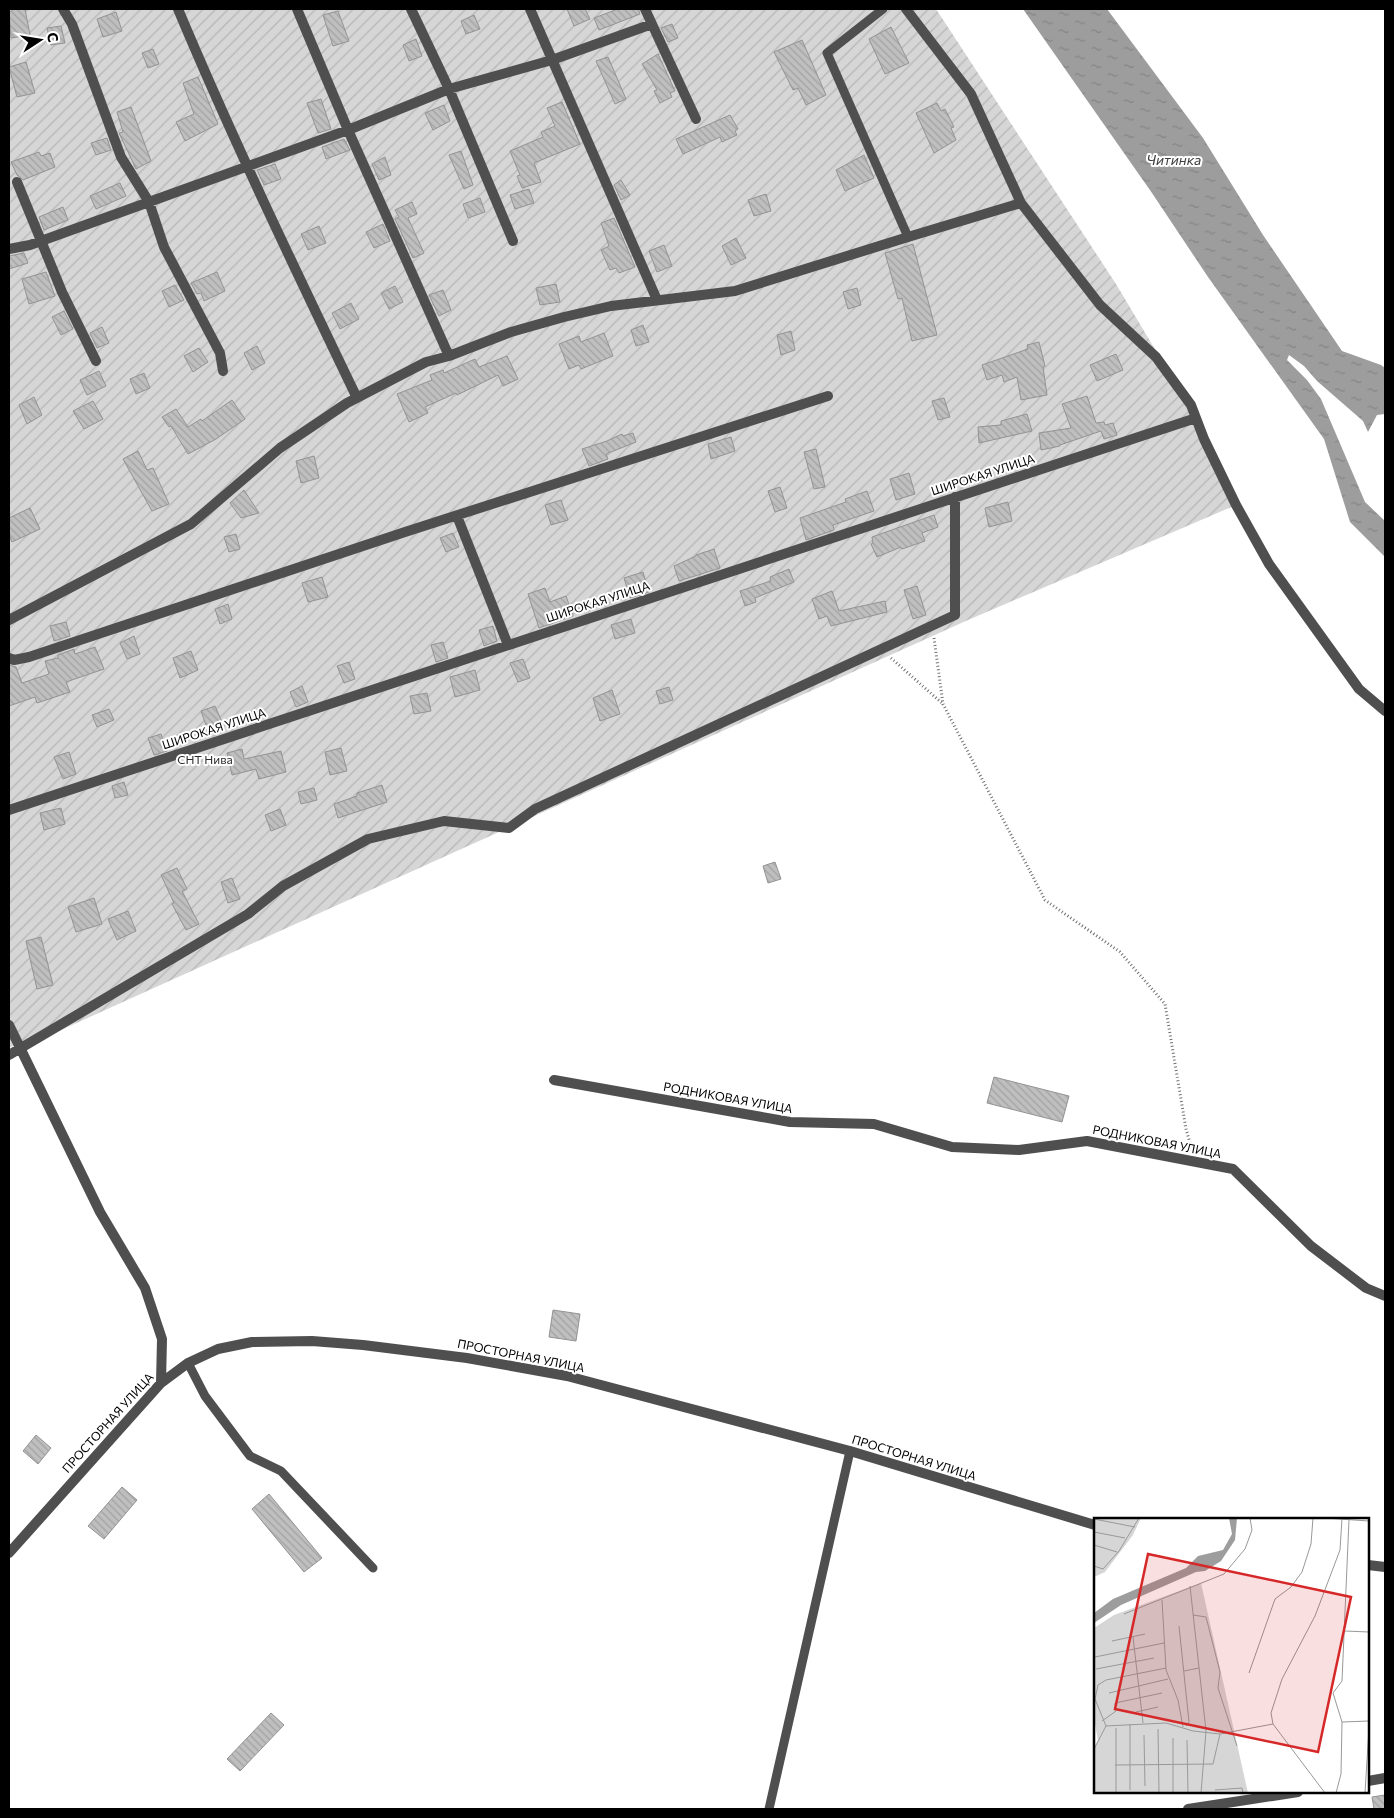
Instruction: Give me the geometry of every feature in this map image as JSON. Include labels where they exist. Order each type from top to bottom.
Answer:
[{"type":"street","points":[[63,9],[72,24],[122,157],[149,202],[164,246],[220,353],[223,371]]},
{"type":"street","points":[[178,9],[274,226],[357,398]]},
{"type":"street","points":[[297,9],[348,130],[449,356]]},
{"type":"street","points":[[411,9],[448,89],[513,241]]},
{"type":"street","points":[[530,9],[657,300]]},
{"type":"street","points":[[646,9],[696,119]]},
{"type":"street","points":[[906,9],[971,94],[1021,203],[1100,305],[1156,357],[1192,406],[1204,439],[1236,505],[1269,564],[1359,689],[1385,711]]},
{"type":"street","points":[[9,249],[30,246],[348,130],[448,89],[552,60],[652,24]]},
{"type":"street","points":[[17,182],[62,292],[96,361]]},
{"type":"street","points":[[9,620],[191,524],[280,448],[357,398],[426,362],[449,356],[510,332],[611,306],[735,291],[1021,203]]},
{"type":"street","points":[[9,658],[14,660],[29,657],[828,396]]},
{"type":"street","name":"ШИРОКАЯ УЛИЦА","points":[[9,810],[1196,418]]},
{"type":"street","points":[[9,1055],[248,914],[283,886],[368,839],[444,821],[509,828],[535,809],[955,615],[955,497]]},
{"type":"street","points":[[457,516],[508,645]]},
{"type":"street","points":[[9,1025],[19,1049],[100,1212],[145,1288],[162,1339],[161,1383]]},
{"type":"street","name":"РОДНИКОВАЯ УЛИЦА","points":[[554,1080],[790,1122],[874,1124],[952,1147],[1019,1150],[1087,1141],[1233,1169],[1312,1246],[1366,1288],[1385,1296]]},
{"type":"street","name":"ПРОСТОРНАЯ УЛИЦА","points":[[9,1553],[161,1383],[188,1363],[218,1349],[252,1342],[321,1342],[467,1358],[567,1376],[850,1451],[1094,1525]]},
{"type":"street","points":[[1369,1565],[1385,1567]]},
{"type":"street","points":[[1369,1780],[1385,1778]]},
{"type":"street","points":[[1188,1809],[1292,1793]]},
{"type":"lane","points":[[883,9],[827,52],[908,237]]},
{"type":"lane","points":[[188,1363],[205,1396],[250,1456],[281,1471],[373,1568]]},
{"type":"lane","points":[[769,1809],[850,1451]]},
{"type":"path","points":[[933,625],[943,704],[1045,900],[1120,952],[1164,1004],[1186,1129],[1196,1162]]},
{"type":"path","points":[[882,649],[943,704]]},
{"type":"green space","name":"СНТ Нива","points":[[9,9],[936,9],[1116,284],[1196,418],[1236,505],[968,620],[19,1049],[17,1044],[9,1048]]},
{"type":"water","name":"Читинка","points":[[1023,9],[1107,9],[1203,138],[1263,235],[1342,351],[1385,368],[1385,414],[1377,415],[1368,432],[1363,421],[1317,381],[1304,366],[1289,355],[1287,360],[1307,380],[1321,399],[1365,502],[1385,521],[1385,557],[1350,522],[1324,439],[1208,277],[1152,193]]},
{"type":"building","points":[[14,9],[25,9],[30,35],[11,38],[9,13]]},
{"type":"building","points":[[567,9],[585,9],[590,19],[574,26]]},
{"type":"building","points":[[618,9],[638,9],[640,14],[599,30],[594,18]]},
{"type":"building","points":[[338,11],[349,41],[333,46],[323,15]]},
{"type":"building","points":[[116,12],[122,31],[103,37],[97,19]]},
{"type":"building","points":[[474,15],[480,29],[466,34],[461,21]]},
{"type":"building","points":[[672,24],[678,38],[668,42],[661,28]]},
{"type":"building","points":[[61,26],[65,43],[51,45],[47,28]]},
{"type":"building","points":[[891,27],[909,63],[885,74],[869,39]]},
{"type":"building","points":[[416,39],[422,56],[409,61],[403,45]]},
{"type":"building","points":[[802,40],[826,95],[806,105],[798,88],[793,90],[774,52]]},
{"type":"building","points":[[153,49],[159,64],[148,68],[142,53]]},
{"type":"building","points":[[658,54],[675,91],[670,93],[672,97],[660,103],[654,91],[657,90],[642,64]]},
{"type":"building","points":[[608,57],[626,99],[615,104],[596,61]]},
{"type":"building","points":[[26,62],[35,93],[17,97],[9,67]]},
{"type":"building","points":[[198,77],[218,124],[185,141],[176,122],[194,114],[183,83]]},
{"type":"building","points":[[321,99],[331,129],[318,133],[307,103]]},
{"type":"building","points":[[562,102],[580,144],[534,163],[541,182],[522,188],[517,176],[520,175],[510,151],[543,137],[541,132],[555,126],[547,108]]},
{"type":"building","points":[[937,103],[941,111],[945,109],[954,127],[951,128],[956,140],[934,153],[916,113]]},
{"type":"building","points":[[444,105],[450,121],[433,130],[425,113]]},
{"type":"building","points":[[131,107],[151,161],[136,169],[119,133],[123,132],[117,112]]},
{"type":"building","points":[[730,115],[738,129],[735,131],[737,135],[722,142],[720,137],[683,154],[676,139]]},
{"type":"building","points":[[107,138],[111,150],[96,155],[91,143]]},
{"type":"building","points":[[344,139],[350,150],[326,159],[322,147]]},
{"type":"building","points":[[461,151],[473,185],[464,189],[449,155]]},
{"type":"building","points":[[39,152],[41,156],[50,153],[55,167],[23,180],[17,175],[11,162]]},
{"type":"building","points":[[864,155],[874,178],[845,191],[836,170]]},
{"type":"building","points":[[385,157],[391,175],[379,180],[372,164]]},
{"type":"building","points":[[275,164],[281,179],[264,185],[257,170]]},
{"type":"building","points":[[621,180],[630,195],[621,200],[614,185]]},
{"type":"building","points":[[120,183],[126,196],[96,209],[90,196]]},
{"type":"building","points":[[529,189],[534,203],[515,209],[510,195]]},
{"type":"building","points":[[766,194],[771,211],[754,216],[748,200]]},
{"type":"building","points":[[480,198],[485,212],[468,218],[463,204]]},
{"type":"building","points":[[412,202],[417,214],[408,218],[424,253],[413,258],[395,219],[399,217],[395,210]]},
{"type":"building","points":[[63,207],[68,220],[44,230],[39,217]]},
{"type":"building","points":[[614,218],[635,267],[619,273],[616,268],[610,270],[601,250],[609,246],[601,223]]},
{"type":"building","points":[[383,224],[390,241],[374,248],[366,232]]},
{"type":"building","points":[[319,226],[326,243],[308,250],[301,234]]},
{"type":"building","points":[[736,238],[746,258],[731,265],[722,246]]},
{"type":"building","points":[[913,244],[937,335],[912,341],[902,298],[898,299],[885,253]]},
{"type":"building","points":[[664,245],[672,266],[657,272],[649,251]]},
{"type":"building","points":[[24,253],[28,263],[9,269],[9,256]]},
{"type":"building","points":[[46,272],[55,296],[29,304],[22,279]]},
{"type":"building","points":[[217,272],[225,291],[204,301],[201,293],[197,294],[191,283]]},
{"type":"building","points":[[556,284],[560,302],[540,305],[536,288]]},
{"type":"building","points":[[175,285],[184,300],[169,307],[162,291]]},
{"type":"building","points":[[395,286],[403,302],[389,309],[381,293]]},
{"type":"building","points":[[857,288],[861,305],[848,309],[843,292]]},
{"type":"building","points":[[443,290],[451,310],[439,316],[429,295]]},
{"type":"building","points":[[351,303],[359,319],[340,329],[332,313]]},
{"type":"building","points":[[64,311],[73,329],[61,335],[52,317]]},
{"type":"building","points":[[643,325],[649,342],[636,346],[631,330]]},
{"type":"building","points":[[102,327],[109,343],[97,348],[90,333]]},
{"type":"building","points":[[791,331],[795,350],[781,355],[777,335]]},
{"type":"building","points":[[604,333],[613,356],[581,369],[579,365],[569,369],[559,344],[579,336],[581,342]]},
{"type":"building","points":[[1039,342],[1045,366],[1043,367],[1047,395],[1021,400],[1017,377],[1004,382],[1002,375],[987,380],[982,365],[1028,349],[1027,345]]},
{"type":"building","points":[[257,346],[265,363],[252,370],[244,353]]},
{"type":"building","points":[[199,348],[208,362],[193,372],[184,356]]},
{"type":"building","points":[[1116,354],[1123,370],[1097,381],[1090,365]]},
{"type":"building","points":[[507,356],[518,379],[503,386],[498,375],[457,395],[456,393],[425,407],[428,413],[409,422],[397,394],[432,380],[430,375],[443,370],[444,373],[475,359],[479,367]]},
{"type":"building","points":[[99,371],[106,386],[87,395],[80,380]]},
{"type":"building","points":[[144,373],[150,388],[136,394],[130,379]]},
{"type":"building","points":[[1087,396],[1096,423],[1104,422],[1105,425],[1113,423],[1117,435],[1104,439],[1101,431],[1060,446],[1041,450],[1039,433],[1071,428],[1062,404]]},
{"type":"building","points":[[34,397],[42,415],[27,424],[19,405]]},
{"type":"building","points":[[944,398],[950,417],[938,420],[932,401]]},
{"type":"building","points":[[232,400],[245,419],[216,439],[188,454],[171,426],[169,427],[162,417],[176,409],[188,427],[201,419],[202,421]]},
{"type":"building","points":[[93,401],[103,419],[84,429],[73,411]]},
{"type":"building","points":[[1027,414],[1032,431],[979,443],[978,427],[1001,425],[1001,421]]},
{"type":"building","points":[[633,433],[636,442],[606,454],[608,459],[589,466],[582,449],[622,434],[623,436]]},
{"type":"building","points":[[731,437],[735,451],[711,459],[708,444]]},
{"type":"building","points":[[816,449],[825,487],[814,489],[804,452]]},
{"type":"building","points":[[138,451],[147,470],[153,468],[169,504],[152,511],[123,459]]},
{"type":"building","points":[[314,456],[319,478],[301,483],[296,461]]},
{"type":"building","points":[[909,473],[915,494],[896,500],[890,479]]},
{"type":"building","points":[[780,487],[787,508],[775,512],[768,491]]},
{"type":"building","points":[[244,490],[259,513],[241,518],[230,503]]},
{"type":"building","points":[[867,491],[874,511],[833,525],[834,530],[806,540],[800,518],[846,502],[845,499]]},
{"type":"building","points":[[561,500],[568,520],[551,525],[545,505]]},
{"type":"building","points":[[1008,502],[1012,521],[989,527],[985,508]]},
{"type":"building","points":[[30,508],[40,529],[12,542],[9,534],[9,518]]},
{"type":"building","points":[[934,515],[938,527],[922,533],[925,541],[902,549],[901,547],[877,557],[871,544],[873,543],[872,537]]},
{"type":"building","points":[[453,533],[459,547],[446,552],[440,538]]},
{"type":"building","points":[[236,534],[240,549],[229,552],[224,537]]},
{"type":"building","points":[[714,549],[720,568],[679,581],[674,566],[696,555]]},
{"type":"building","points":[[789,569],[794,582],[755,598],[756,602],[745,606],[740,591],[771,581],[770,577]]},
{"type":"building","points":[[643,572],[649,592],[630,598],[624,578]]},
{"type":"building","points":[[322,577],[328,597],[308,602],[302,583]]},
{"type":"building","points":[[917,586],[926,615],[913,619],[904,590]]},
{"type":"building","points":[[545,588],[550,602],[566,596],[573,616],[539,628],[528,594]]},
{"type":"building","points":[[832,591],[839,611],[885,601],[887,612],[831,626],[827,616],[819,619],[812,599]]},
{"type":"building","points":[[228,604],[232,619],[220,624],[215,609]]},
{"type":"building","points":[[631,619],[635,633],[615,639],[611,625]]},
{"type":"building","points":[[66,622],[70,636],[54,641],[50,626]]},
{"type":"building","points":[[493,626],[497,641],[484,646],[479,630]]},
{"type":"building","points":[[134,636],[140,654],[127,659],[120,643]]},
{"type":"building","points":[[443,642],[448,658],[436,662],[431,645]]},
{"type":"building","points":[[95,647],[104,669],[66,682],[70,692],[37,703],[35,697],[9,706],[9,665],[16,667],[22,683],[49,674],[45,661],[58,658],[58,655],[74,649],[75,654]]},
{"type":"building","points":[[191,651],[198,670],[180,678],[173,658]]},
{"type":"building","points":[[523,659],[530,678],[518,682],[510,663]]},
{"type":"building","points":[[349,662],[355,679],[344,683],[337,666]]},
{"type":"building","points":[[475,670],[480,690],[455,697],[450,677]]},
{"type":"building","points":[[302,686],[308,702],[296,707],[290,692]]},
{"type":"building","points":[[669,687],[673,700],[660,704],[656,691]]},
{"type":"building","points":[[612,690],[620,714],[600,721],[593,698]]},
{"type":"building","points":[[427,693],[431,711],[414,714],[410,696]]},
{"type":"building","points":[[215,706],[222,722],[207,728],[201,711]]},
{"type":"building","points":[[109,709],[114,720],[97,727],[92,715]]},
{"type":"building","points":[[161,734],[167,751],[154,755],[148,738]]},
{"type":"building","points":[[341,748],[347,771],[330,775],[325,752]]},
{"type":"building","points":[[242,749],[244,759],[281,751],[286,772],[259,779],[256,769],[232,775],[227,753]]},
{"type":"building","points":[[69,752],[76,774],[63,779],[54,757]]},
{"type":"building","points":[[124,782],[128,795],[115,798],[112,786]]},
{"type":"building","points":[[382,785],[387,802],[338,818],[334,804],[357,796],[357,793]]},
{"type":"building","points":[[314,788],[317,800],[301,804],[298,792]]},
{"type":"building","points":[[61,808],[65,824],[44,830],[40,813]]},
{"type":"building","points":[[280,809],[286,825],[271,831],[265,815]]},
{"type":"building","points":[[775,862],[781,879],[768,883],[763,866]]},
{"type":"building","points":[[177,868],[187,889],[182,891],[199,924],[186,930],[172,904],[174,903],[161,875]]},
{"type":"building","points":[[232,878],[240,899],[228,903],[221,882]]},
{"type":"building","points":[[94,898],[102,924],[76,932],[68,907]]},
{"type":"building","points":[[128,911],[136,931],[117,940],[108,919]]},
{"type":"building","points":[[41,937],[53,985],[37,989],[26,941]]},
{"type":"building","points":[[994,1077],[1069,1096],[1062,1122],[987,1103]]},
{"type":"building","points":[[553,1310],[580,1314],[576,1341],[549,1337]]},
{"type":"building","points":[[36,1435],[51,1448],[38,1464],[23,1451]]},
{"type":"building","points":[[122,1487],[137,1500],[104,1539],[88,1526]]},
{"type":"building","points":[[269,1494],[322,1558],[304,1572],[252,1509]]},
{"type":"building","points":[[271,1713],[284,1725],[240,1771],[227,1759]]},
{"type":"building","points":[[1385,1795],[1385,1809],[1374,1809],[1372,1797]]}]
